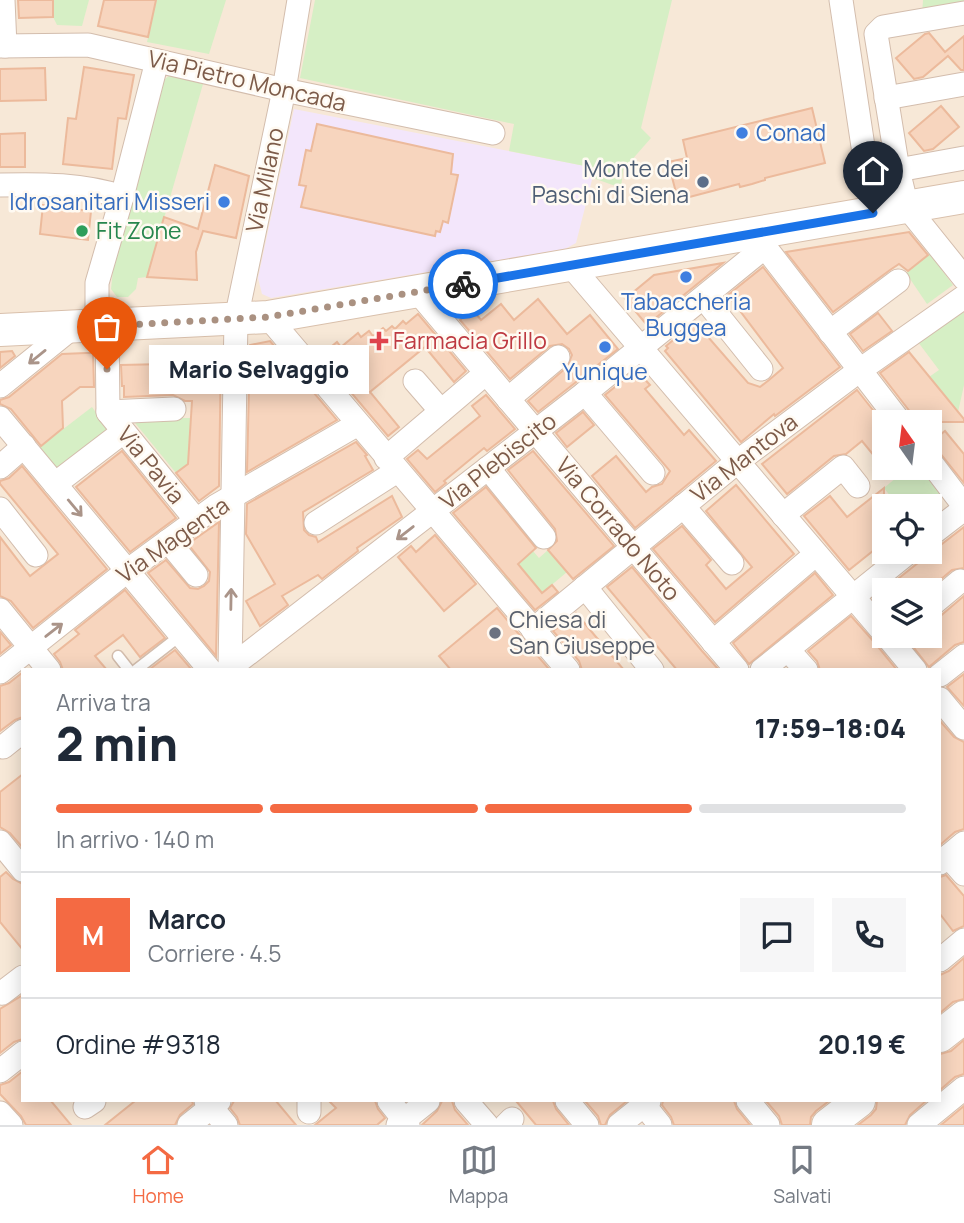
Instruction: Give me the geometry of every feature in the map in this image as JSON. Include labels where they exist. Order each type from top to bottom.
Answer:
[{"type":"street","points":[[3,0],[3,46]]},
{"type":"street","name":"Via Milano","points":[[222,668],[233,497],[236,319],[284,90],[299,0]]},
{"type":"street","points":[[841,0],[873,213]]},
{"type":"street","points":[[964,13],[883,27],[876,34],[898,170],[907,207],[964,278]]},
{"type":"street","name":"Via Pietro Moncada","points":[[3,46],[88,45],[284,90],[493,133]]},
{"type":"street","name":"Via Pavia","points":[[157,61],[97,283],[92,326],[108,412],[196,520]]},
{"type":"street","points":[[886,98],[964,84]]},
{"type":"street","points":[[898,170],[964,158]]},
{"type":"street","points":[[0,185],[43,184],[98,189],[122,197]]},
{"type":"street","points":[[0,330],[268,317],[571,267],[764,240],[873,213],[964,197]]},
{"type":"street","points":[[764,240],[891,410]]},
{"type":"street","name":"Via Plebiscito","points":[[223,668],[432,512],[585,393],[704,298],[764,240]]},
{"type":"street","points":[[571,267],[872,618]]},
{"type":"street","points":[[830,332],[898,281]]},
{"type":"street","name":"Via Corrado Noto","points":[[418,291],[735,668]]},
{"type":"street","name":"Via Mantova","points":[[533,630],[737,462],[964,297]]},
{"type":"street","points":[[704,298],[761,369]]},
{"type":"street","points":[[268,317],[564,668]]},
{"type":"street","points":[[0,386],[92,326]]},
{"type":"street","points":[[508,399],[558,357]]},
{"type":"street","points":[[316,523],[391,464],[441,411],[486,373]]},
{"type":"street","points":[[415,381],[441,411]]},
{"type":"street","points":[[585,393],[653,473]]},
{"type":"street","points":[[108,412],[174,410]]},
{"type":"street","points":[[0,418],[181,635],[221,668]]},
{"type":"street","name":"Via Magenta","points":[[0,671],[196,520],[358,424]]},
{"type":"street","points":[[55,484],[123,432]]},
{"type":"street","points":[[0,467],[24,446]]},
{"type":"street","points":[[783,515],[842,467],[858,486]]},
{"type":"street","points":[[488,468],[544,537]]},
{"type":"street","points":[[942,478],[964,508],[942,526]]},
{"type":"street","points":[[683,506],[732,563]]},
{"type":"street","points":[[0,509],[37,555]]},
{"type":"street","points":[[168,541],[196,575]]},
{"type":"street","points":[[713,642],[817,554]]},
{"type":"street","points":[[765,668],[893,564]]},
{"type":"street","points":[[942,597],[960,582]]},
{"type":"street","points":[[585,587],[650,668]]},
{"type":"street","points":[[0,610],[47,668]]},
{"type":"street","points":[[898,648],[913,668]]},
{"type":"street","points":[[789,650],[804,668]]},
{"type":"street","points":[[941,674],[964,656]]},
{"type":"street","points":[[941,700],[964,728]]},
{"type":"street","points":[[3,747],[21,733]]},
{"type":"street","points":[[7,846],[21,867]]},
{"type":"street","points":[[951,854],[964,874]]},
{"type":"street","points":[[941,959],[964,940]]},
{"type":"street","points":[[0,992],[21,979]]},
{"type":"street","points":[[941,1036],[964,1017]]},
{"type":"street","points":[[0,1071],[21,1055]]},
{"type":"street","points":[[921,1124],[964,1088]]},
{"type":"street","points":[[390,1102],[403,1123],[427,1102]]},
{"type":"street","points":[[467,1102],[487,1125]]},
{"type":"street","points":[[568,1102],[587,1125]]},
{"type":"street","points":[[749,1102],[768,1125]]},
{"type":"street","points":[[620,1125],[646,1103],[660,1125]]},
{"type":"street","points":[[189,1125],[216,1108]]},
{"type":"street","points":[[0,1113],[11,1125]]},
{"type":"lane","points":[[139,668],[181,635]]},
{"type":"lane","points":[[118,656],[127,668]]},
{"type":"shaded area","points":[[0,0],[964,0],[964,1125],[0,1125]]},
{"type":"shaded area","points":[[294,109],[595,168],[576,243],[565,249],[271,298],[262,294],[258,278]]},
{"type":"green space","points":[[53,0],[89,0],[82,26],[57,25],[53,17]]},
{"type":"green space","points":[[156,0],[226,0],[209,54],[147,42]]},
{"type":"green space","points":[[315,0],[672,0],[641,128],[651,138],[623,170],[621,188],[593,178],[595,168],[509,151],[514,124],[300,78]]},
{"type":"green space","points":[[923,0],[964,0],[964,7],[922,14]]},
{"type":"green space","points":[[170,75],[203,84],[147,277],[138,278],[136,289],[128,297],[117,297],[111,289],[114,260],[125,229],[156,91],[158,85]]},
{"type":"green space","points":[[930,254],[953,285],[927,304],[906,273]]},
{"type":"green space","points":[[964,312],[964,385],[958,412],[929,377],[939,370],[918,342]]},
{"type":"green space","points":[[92,407],[108,429],[52,471],[36,450]]},
{"type":"green space","points":[[131,418],[191,418],[188,464],[176,473]]},
{"type":"green space","points":[[894,480],[929,480],[939,494],[889,494],[884,488]]},
{"type":"green space","points":[[548,550],[567,572],[542,593],[529,578],[511,593],[502,577],[533,551],[539,558]]},
{"type":"building","points":[[18,0],[53,0],[53,17],[19,18]]},
{"type":"building","points":[[104,0],[156,0],[148,37],[98,26]]},
{"type":"building","points":[[929,33],[945,52],[964,36],[964,70],[948,56],[923,77],[914,79],[896,58]]},
{"type":"building","points":[[84,67],[134,75],[126,119],[118,118],[112,169],[63,164],[68,118],[76,119]]},
{"type":"building","points":[[45,68],[46,100],[0,101],[0,69]]},
{"type":"building","points":[[941,106],[959,127],[933,149],[924,151],[909,133]]},
{"type":"building","points":[[812,108],[825,163],[765,178],[752,184],[740,187],[739,184],[678,200],[668,162],[687,158],[683,140]]},
{"type":"building","points":[[317,124],[453,154],[451,174],[458,175],[448,223],[443,221],[440,232],[436,231],[435,236],[301,207],[306,186],[299,185],[306,150],[311,151]]},
{"type":"building","points":[[25,133],[25,167],[0,167],[0,134]]},
{"type":"building","points":[[215,165],[249,176],[236,238],[203,231],[196,252],[197,280],[147,277],[164,217],[198,229]]},
{"type":"building","points":[[43,205],[91,211],[88,240],[40,234]]},
{"type":"building","points":[[909,232],[928,255],[908,271],[899,264],[833,312],[786,252]]},
{"type":"building","points":[[723,263],[647,325],[625,299],[654,275]]},
{"type":"building","points":[[763,267],[840,367],[775,416],[774,414],[741,442],[665,351],[668,348],[666,346],[695,322],[748,383],[760,387],[783,368],[728,295]]},
{"type":"building","points":[[538,299],[567,334],[590,315],[618,349],[538,412],[528,401],[567,367],[572,355],[569,349],[562,344],[550,346],[510,379],[460,320],[472,309],[481,320],[501,304],[514,320]]},
{"type":"building","points":[[878,313],[892,331],[863,351],[850,334]]},
{"type":"building","points":[[418,314],[466,371],[454,382],[425,347],[370,392],[399,427],[388,436],[320,356],[337,342],[341,347],[358,333],[361,337],[369,331],[373,336],[383,328],[386,331],[392,326],[395,329],[403,321],[406,324]]},
{"type":"building","points":[[270,341],[337,420],[247,472],[250,345]]},
{"type":"building","points":[[166,349],[221,349],[219,486],[199,501],[176,473],[188,464],[192,401],[185,401],[173,395],[124,397],[121,365],[166,364]]},
{"type":"building","points":[[12,351],[15,356],[0,368],[0,352]]},
{"type":"building","points":[[909,352],[964,422],[942,422],[942,410],[909,410],[880,373]]},
{"type":"building","points":[[93,353],[94,387],[80,387],[62,401],[63,428],[41,446],[11,409],[0,404],[0,400],[9,397],[62,354]]},
{"type":"building","points":[[636,370],[650,385],[645,389],[684,435],[689,430],[716,461],[635,528],[592,476],[616,456],[646,492],[662,484],[670,471],[605,395]]},
{"type":"building","points":[[857,390],[873,410],[872,453],[862,441],[846,454],[834,456],[787,494],[762,464]]},
{"type":"building","points":[[486,395],[515,429],[487,451],[484,448],[444,481],[446,483],[435,492],[407,459],[418,450],[427,459],[480,416],[472,406]]},
{"type":"building","points":[[583,412],[594,425],[567,447],[556,433]]},
{"type":"building","points":[[945,431],[964,454],[964,483],[942,456],[942,433]]},
{"type":"building","points":[[356,442],[367,455],[365,456],[373,470],[303,512],[304,530],[316,537],[318,542],[392,496],[402,517],[357,548],[358,551],[322,579],[318,575],[282,596],[288,605],[260,626],[246,601],[275,584],[246,534],[247,504]]},
{"type":"building","points":[[122,451],[176,518],[130,552],[76,487]]},
{"type":"building","points":[[533,451],[614,546],[573,579],[548,550],[557,541],[555,529],[508,470]]},
{"type":"building","points":[[22,466],[107,569],[33,628],[11,601],[0,596],[0,537],[30,576],[58,554],[0,484],[0,481],[9,478]]},
{"type":"building","points":[[736,485],[794,554],[715,622],[653,549],[682,526],[711,560],[706,565],[726,589],[752,567],[706,511]]},
{"type":"building","points":[[486,487],[536,548],[518,564],[542,593],[552,585],[558,592],[535,610],[453,513]]},
{"type":"building","points":[[830,496],[847,517],[872,497],[872,552],[849,570],[804,516]]},
{"type":"building","points":[[219,522],[216,656],[148,573],[166,560],[190,588],[198,589],[204,586],[209,581],[210,572],[188,544]]},
{"type":"building","points":[[964,527],[964,568],[952,570],[942,578],[899,578],[916,564],[942,564],[942,544]]},
{"type":"building","points":[[435,535],[476,584],[444,611],[398,557],[411,546],[416,552]]},
{"type":"building","points":[[632,567],[717,668],[675,668],[607,587]]},
{"type":"building","points":[[815,573],[833,595],[749,664],[733,643]]},
{"type":"building","points":[[125,590],[165,638],[140,657],[123,635],[95,656],[105,668],[62,668],[54,654],[79,634],[75,630]]},
{"type":"building","points":[[964,596],[964,642],[955,645],[929,667],[914,648],[942,648],[942,615]]},
{"type":"building","name":"Chiesa di San Giuseppe","points":[[497,608],[548,668],[449,668],[439,656]]},
{"type":"building","points":[[576,613],[622,668],[581,668],[579,661],[553,631]]},
{"type":"building","points":[[851,616],[872,640],[872,648],[879,648],[895,668],[819,668],[808,651]]},
{"type":"building","points":[[0,632],[11,645],[0,654]]},
{"type":"building","points":[[175,650],[190,668],[151,668]]},
{"type":"building","points":[[21,674],[21,718],[0,731],[0,686]]},
{"type":"building","points":[[964,674],[964,706],[947,687]]},
{"type":"building","points":[[941,722],[954,737],[964,742],[964,829],[955,832],[941,844]]},
{"type":"building","points":[[21,776],[21,846],[10,833],[0,827],[0,792]]},
{"type":"building","points":[[6,872],[21,883],[21,948],[0,922],[0,877]]},
{"type":"building","points":[[946,875],[964,896],[964,926],[953,931],[941,915],[941,877]]},
{"type":"building","points":[[964,958],[964,999],[953,1002],[941,1012],[941,975]]},
{"type":"building","points":[[21,996],[21,1040],[0,1053],[0,1009]]},
{"type":"building","points":[[964,1040],[964,1074],[955,1077],[941,1089],[941,1054],[951,1051]]},
{"type":"building","points":[[21,1073],[21,1102],[52,1102],[71,1125],[26,1125],[0,1094],[0,1085]]},
{"type":"building","points":[[134,1102],[193,1104],[180,1115],[175,1125],[105,1125]]},
{"type":"building","points":[[233,1102],[277,1102],[296,1125],[240,1125],[230,1108]]},
{"type":"building","points":[[330,1102],[375,1102],[385,1118],[377,1125],[315,1125],[336,1108]]},
{"type":"building","points":[[442,1102],[452,1102],[455,1110],[468,1125],[422,1125],[437,1111]]},
{"type":"building","points":[[517,1102],[553,1102],[569,1125],[536,1125]]},
{"type":"building","points":[[586,1102],[626,1102],[610,1115],[605,1125],[601,1125],[598,1116]]},
{"type":"building","points":[[663,1102],[734,1102],[750,1125],[674,1125]]},
{"type":"building","points":[[767,1102],[828,1102],[811,1117],[810,1125],[782,1125],[779,1116]]},
{"type":"building","points":[[877,1102],[925,1102],[910,1115],[905,1125],[858,1125],[876,1109]]},
{"type":"building","points":[[964,1106],[964,1125],[941,1125]]},
{"type":"way so far","points":[[107,369],[107,326],[268,317],[463,284]]},
{"type":"place","name":"Conad","points":[[742,133]]},
{"type":"place","name":"Monte dei Paschi di Siena","points":[[703,182]]},
{"type":"place","name":"Idrosanitari Misseri","points":[[224,202]]},
{"type":"place","name":"Fit Zone","points":[[82,231]]},
{"type":"place","name":"Tabaccheria Buggea","points":[[686,277]]},
{"type":"place","name":"Farmacia Grillo","points":[[379,341]]},
{"type":"place","name":"Yunique","points":[[605,347]]},
{"type":"place","name":"Mario Selvaggio","points":[[107,369]]},
{"type":"place","name":"Chiesa di San Giuseppe","points":[[495,633]]},
{"type":"route","points":[[463,284],[873,213]]}]
